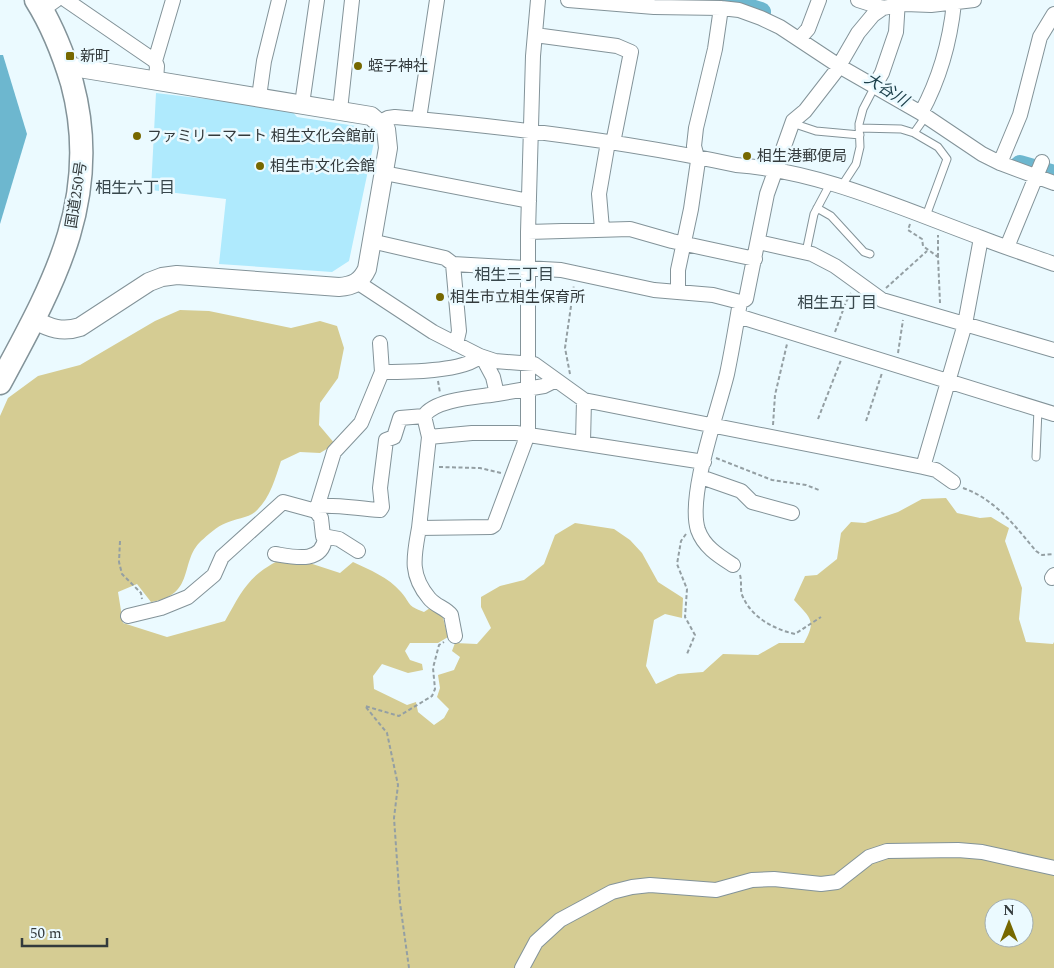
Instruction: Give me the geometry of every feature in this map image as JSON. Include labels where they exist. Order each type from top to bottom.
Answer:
[{"type":"highway","name":"国道250号","points":[[0,383],[34,320],[67,242],[78,201],[82,174],[80,119],[67,66],[45,3]]},
{"type":"street","points":[[66,0],[155,61]]},
{"type":"street","points":[[156,80],[157,66],[155,61],[173,0]]},
{"type":"street","points":[[259,97],[264,61],[279,0]]},
{"type":"street","points":[[302,104],[317,0]]},
{"type":"street","points":[[340,110],[352,0]]},
{"type":"street","points":[[419,119],[437,0]]},
{"type":"street","points":[[419,528],[491,527],[494,525],[528,434],[526,362],[528,232],[538,0]]},
{"type":"street","points":[[568,0],[654,7],[725,5],[761,18],[803,35],[1002,159],[1054,183]]},
{"type":"street","points":[[803,35],[819,0]]},
{"type":"street","points":[[858,0],[893,4],[954,3],[974,0]]},
{"type":"street","points":[[924,110],[946,53],[954,3]]},
{"type":"street","points":[[733,564],[708,546],[698,529],[695,510],[705,457],[727,373],[739,309],[746,300],[774,171],[792,123],[805,111],[843,60],[858,33],[873,15],[893,4]]},
{"type":"street","points":[[878,81],[896,32],[893,4]]},
{"type":"street","points":[[678,292],[678,270],[691,210],[698,161],[694,146],[696,128],[725,5]]},
{"type":"street","points":[[1002,159],[1020,114],[1040,37],[1054,14]]},
{"type":"street","points":[[535,35],[617,46],[631,52],[599,194],[602,229]]},
{"type":"street","points":[[34,320],[48,328],[69,331],[150,282],[162,277],[177,275],[339,287],[357,282],[366,269],[384,173],[388,135],[380,122],[371,116],[67,66]]},
{"type":"street","points":[[380,122],[395,117],[532,132],[696,156],[774,171],[835,185],[920,214],[1054,264]]},
{"type":"street","points":[[1007,247],[1042,162]]},
{"type":"street","points":[[384,173],[529,201]]},
{"type":"street","points":[[528,232],[630,229],[755,259]]},
{"type":"street","points":[[923,467],[964,324],[981,238]]},
{"type":"street","points":[[371,241],[445,258],[453,264],[575,272],[654,290],[713,295],[790,332],[1054,414]]},
{"type":"street","points":[[758,242],[806,252],[835,266],[878,297],[907,309],[1054,350]]},
{"type":"street","points":[[453,264],[459,331],[456,344]]},
{"type":"street","points":[[357,282],[456,344],[483,358],[493,377],[497,394]]},
{"type":"street","points":[[275,554],[302,558],[320,552],[324,546],[325,538],[322,532],[321,518],[316,509],[334,452],[361,423],[382,372],[380,343]]},
{"type":"street","points":[[382,372],[455,367],[483,358],[526,362],[534,364],[584,400],[923,467],[936,470],[953,482]]},
{"type":"street","points":[[128,616],[161,608],[188,597],[209,581],[222,557],[283,502],[316,509],[336,504],[360,509],[380,510],[382,507],[381,478],[386,440],[394,436],[400,418],[424,416],[427,412],[443,404],[527,389],[550,384],[556,380]]},
{"type":"street","points":[[583,442],[584,400]]},
{"type":"street","points":[[424,416],[429,437],[427,465],[413,564],[416,576],[430,599],[451,615],[455,636]]},
{"type":"street","points":[[429,437],[472,433],[528,434],[705,457]]},
{"type":"street","points":[[701,477],[741,491],[752,502],[792,513]]},
{"type":"street","points":[[325,538],[339,539],[358,552]]},
{"type":"street","points":[[522,968],[536,942],[560,920],[612,892],[632,886],[650,885],[716,890],[752,880],[774,879],[821,884],[837,882],[869,857],[886,851],[958,850],[982,852],[1054,868]]},
{"type":"lane","points":[[806,252],[817,208],[835,185],[856,164],[860,147],[859,132],[863,109],[878,81]]},
{"type":"lane","points":[[914,133],[924,110]]},
{"type":"lane","points":[[792,123],[816,131],[859,132],[901,129],[914,133],[938,148],[947,159],[920,214]]},
{"type":"lane","points":[[817,208],[831,216],[864,252],[870,254]]},
{"type":"lane","points":[[1036,457],[1038,409]]},
{"type":"path","points":[[920,214],[908,230],[922,239],[923,246],[938,257]]},
{"type":"path","points":[[941,319],[938,234],[942,223]]},
{"type":"path","points":[[878,297],[928,251]]},
{"type":"path","points":[[569,390],[572,380],[565,348],[575,272]]},
{"type":"path","points":[[832,344],[846,302],[858,282]]},
{"type":"path","points":[[866,421],[891,363],[907,309]]},
{"type":"path","points":[[772,438],[775,395],[790,332]]},
{"type":"path","points":[[818,419],[846,349]]},
{"type":"path","points":[[437,368],[438,386],[443,404]]},
{"type":"path","points":[[705,457],[719,460],[772,480],[806,485],[819,490]]},
{"type":"path","points":[[427,465],[480,468],[512,476]]},
{"type":"path","points":[[953,482],[955,485],[973,492],[995,506],[1036,551],[1042,554],[1054,554]]},
{"type":"path","points":[[687,654],[694,635],[685,617],[687,589],[677,564],[684,535],[698,529]]},
{"type":"path","points":[[120,541],[118,557],[122,574],[141,593],[144,611]]},
{"type":"path","points":[[733,564],[741,577],[743,597],[756,617],[795,634],[821,617]]},
{"type":"path","points":[[409,968],[400,903],[394,818],[398,785],[387,733],[365,706],[399,716],[432,696],[435,689],[433,668],[439,645],[455,636]]},
{"type":"shaded area","points":[[180,310],[209,311],[291,328],[320,321],[337,326],[344,348],[338,378],[320,403],[319,425],[335,444],[320,453],[300,452],[281,461],[265,501],[249,516],[219,526],[201,541],[194,549],[185,577],[175,592],[165,598],[151,602],[137,584],[118,592],[123,623],[167,637],[225,621],[249,582],[275,562],[288,556],[340,573],[353,562],[390,582],[414,608],[424,612],[430,608],[442,614],[448,637],[438,643],[410,643],[405,651],[410,660],[422,664],[423,670],[408,673],[382,664],[373,676],[374,689],[407,705],[416,702],[418,712],[434,725],[444,718],[449,709],[437,697],[440,688],[438,675],[454,670],[460,657],[452,651],[455,643],[477,644],[491,628],[481,607],[481,597],[500,586],[524,580],[544,564],[555,535],[575,523],[614,529],[630,540],[642,553],[658,582],[683,598],[682,618],[665,614],[654,620],[646,666],[656,684],[678,674],[703,672],[723,654],[758,655],[779,643],[804,643],[811,624],[808,615],[794,600],[805,576],[817,575],[837,559],[841,533],[851,522],[865,523],[898,512],[922,499],[946,498],[957,513],[980,518],[991,517],[1009,528],[1005,541],[1022,588],[1019,619],[1026,642],[1053,644],[1054,642],[1054,968],[0,968],[0,416],[8,398],[38,376],[80,365],[155,321]]},
{"type":"water","points":[[0,55],[3,55],[27,134],[0,224]]},
{"type":"building","name":"相生市文化会館","points":[[156,93],[290,109],[297,117],[356,126],[360,137],[374,142],[349,261],[332,272],[219,264],[226,199],[151,190]]},
{"type":"waterway","name":"大谷川","points":[[721,0],[761,12]]},
{"type":"waterway","name":"大谷川","points":[[1020,165],[1054,175]]},
{"type":"place","name":"新町","points":[[70,56]]},
{"type":"place","name":"蛭子神社","points":[[358,66]]},
{"type":"place","name":"ファミリーマート 相生文化会館前","points":[[137,136]]},
{"type":"place","name":"相生港郵便局","points":[[747,156]]},
{"type":"place","name":"相生市文化会館","points":[[260,166]]},
{"type":"place","name":"相生市立相生保育所","points":[[440,297]]},
{"type":"district","name":"相生六丁目","points":[[135,187]]},
{"type":"district","name":"相生三丁目","points":[[514,274]]},
{"type":"district","name":"相生五丁目","points":[[837,302]]}]
